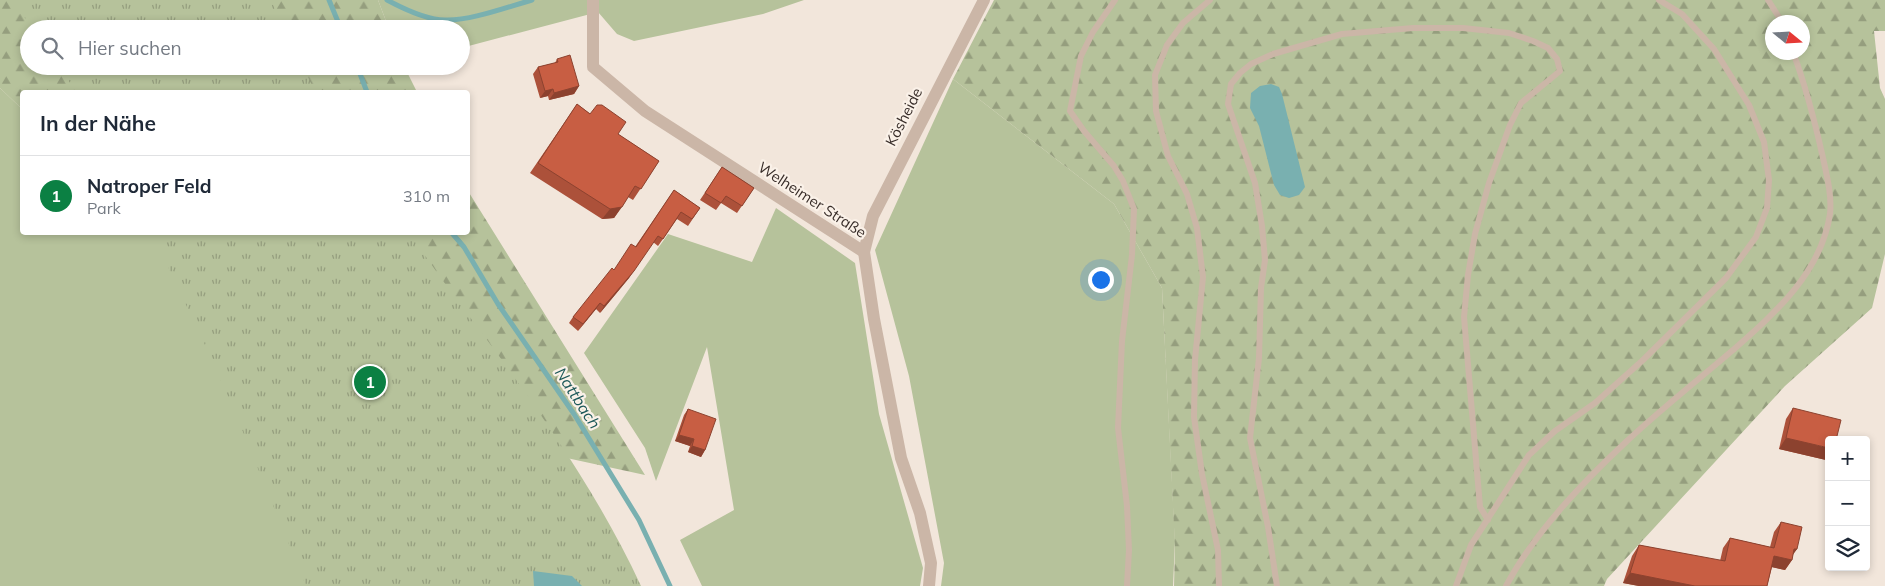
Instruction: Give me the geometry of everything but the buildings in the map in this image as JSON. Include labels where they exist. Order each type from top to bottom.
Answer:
[{"type":"street","name":"Kösheide","points":[[864,252],[873,216],[984,0]]},
{"type":"street","name":"Welheimer Straße","points":[[593,2],[593,67],[645,111],[864,252],[874,319],[901,458],[920,513],[931,564],[929,586]]},
{"type":"lane","points":[[1115,0],[1093,32],[1081,56],[1070,111],[1084,131],[1114,166],[1123,181],[1134,209],[1132,255],[1122,341],[1119,419],[1121,462],[1127,506],[1129,550],[1127,586]]},
{"type":"lane","points":[[1210,0],[1183,23],[1167,45],[1155,74],[1156,111],[1168,156],[1187,194],[1197,228],[1203,277],[1196,360],[1194,417],[1202,474],[1218,550],[1220,586]]},
{"type":"lane","points":[[1456,586],[1471,546],[1529,456],[1555,431],[1602,397],[1643,360],[1726,278],[1756,236],[1766,208],[1769,180],[1764,142],[1749,105],[1714,49],[1682,14],[1659,0]]},
{"type":"lane","points":[[1768,0],[1778,15]]},
{"type":"lane","points":[[1277,586],[1268,527],[1250,438],[1259,358],[1261,288],[1265,260],[1262,226],[1255,184],[1228,104],[1232,84],[1240,73],[1251,64],[1273,54],[1342,34],[1413,28],[1463,28],[1510,33],[1548,48],[1557,59],[1560,71],[1521,103],[1510,124],[1475,234],[1468,275],[1464,318],[1480,507],[1488,520]]},
{"type":"lane","points":[[1506,586],[1532,546],[1570,498],[1627,440],[1774,314],[1800,283],[1820,250],[1830,213],[1828,182],[1804,81],[1796,60]]},
{"type":"green space","points":[[0,0],[378,0],[386,20],[20,20],[20,75],[408,75],[416,90],[87,90],[86,88],[79,90],[20,90],[20,107],[0,88]]},
{"type":"green space","points":[[12,0],[271,0],[280,20],[26,20]]},
{"type":"green space","points":[[378,0],[804,0],[763,14],[634,41],[617,34],[598,12],[470,46],[470,20],[386,20]]},
{"type":"green space","points":[[994,0],[1885,0],[1885,31],[1874,31],[1880,88],[1885,99],[1885,254],[1872,308],[1785,386],[1607,579],[1604,586],[1174,586],[1175,547],[1162,288],[1114,204],[953,79]]},
{"type":"green space","points":[[65,75],[307,75],[314,90],[75,90]]},
{"type":"green space","points":[[953,79],[1114,204],[1162,288],[1175,541],[1173,586],[941,586],[944,563],[909,376],[875,250]]},
{"type":"green space","points":[[0,88],[20,107],[20,235],[159,235],[315,586],[0,586]]},
{"type":"green space","points":[[470,194],[645,475],[489,441],[380,235],[470,235]]},
{"type":"green space","points":[[776,208],[855,263],[879,414],[923,568],[920,586],[702,586],[680,540],[734,510],[707,347],[656,481],[645,448],[584,353],[668,234],[752,262]]},
{"type":"green space","points":[[153,235],[411,235],[442,280],[519,383],[576,468],[610,526],[641,586],[306,586],[234,410]]},
{"type":"water","points":[[1271,84],[1279,87],[1282,94],[1305,187],[1299,195],[1289,198],[1280,195],[1274,185],[1259,126],[1250,108],[1251,93],[1260,86]]},
{"type":"water","points":[[533,571],[572,576],[582,586],[534,586]]},
{"type":"waterway","name":"Nattbach","points":[[329,0],[337,20]]},
{"type":"waterway","points":[[387,0],[423,16],[445,20],[477,16],[532,0]]},
{"type":"waterway","name":"Nattbach","points":[[360,75],[366,90]]},
{"type":"waterway","name":"Nattbach","points":[[454,235],[464,247],[498,304],[574,414],[639,520],[670,586]]},
{"type":"place","name":"Natroper Feld","points":[[370,382]]}]
